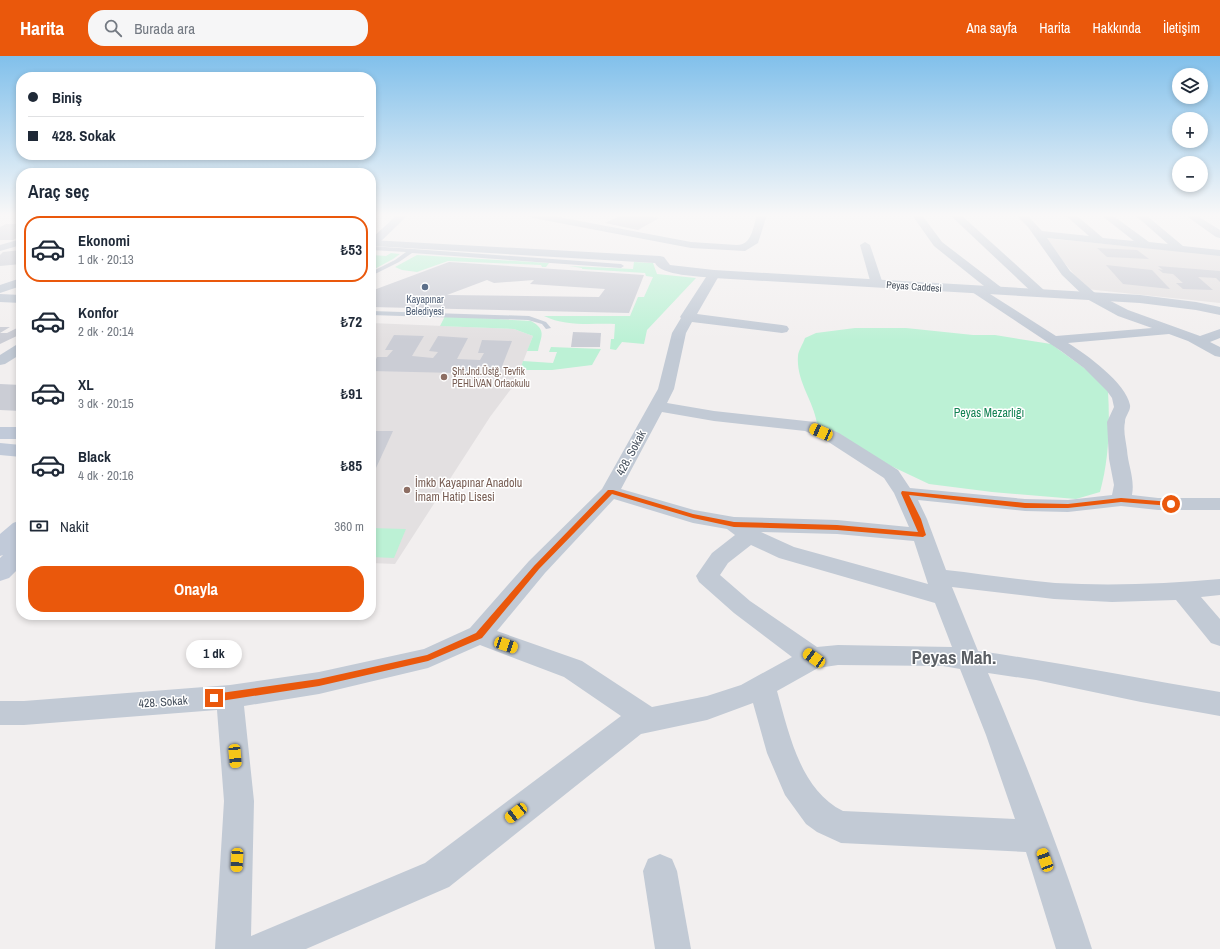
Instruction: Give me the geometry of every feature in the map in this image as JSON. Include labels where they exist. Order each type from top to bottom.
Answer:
[{"type":"main road","points":[[0,433],[16,433]]},
{"type":"main road","points":[[0,449],[16,451]]},
{"type":"main road","points":[[0,548],[16,533]]},
{"type":"main road","points":[[0,572],[16,557]]},
{"type":"street","name":"Peyas Caddesi","points":[[596,257],[660,260],[662,265],[667,268],[714,274],[1140,299],[1196,306],[1220,312]]},
{"type":"street","points":[[869,257],[877,284]]},
{"type":"street","points":[[954,257],[998,291]]},
{"type":"street","points":[[1001,257],[1042,294]]},
{"type":"street","points":[[1054,257],[1066,273],[1091,296],[1122,313],[1199,341],[1220,353]]},
{"type":"street","name":"428. Sokak","points":[[0,713],[24,713],[230,697],[319,683],[428,658],[479,636],[537,568],[610,492],[666,389],[678,333],[714,274]]},
{"type":"street","points":[[0,289],[16,284]]},
{"type":"street","points":[[975,290],[1053,340],[1088,365],[1113,388],[1120,398],[1122,407],[1116,422],[1118,459],[1124,485],[1121,500]]},
{"type":"street","points":[[0,298],[16,299]]},
{"type":"street","points":[[1196,306],[1220,306]]},
{"type":"street","points":[[687,317],[782,329]]},
{"type":"street","points":[[1053,340],[1147,334],[1171,330]]},
{"type":"street","points":[[1199,341],[1220,333]]},
{"type":"street","points":[[2,359],[16,351]]},
{"type":"street","points":[[2,359],[16,359]]},
{"type":"street","points":[[657,406],[714,416],[809,426],[833,437],[891,474],[904,493],[917,519],[941,587],[1000,735],[1054,884],[1074,949]]},
{"type":"street","points":[[610,492],[742,529],[787,553],[941,587],[1112,593],[1182,591],[1220,587]]},
{"type":"street","points":[[904,493],[1025,506],[1068,506],[1121,500],[1158,504],[1220,504]]},
{"type":"street","points":[[742,529],[837,527],[923,535]]},
{"type":"street","points":[[742,529],[707,576],[742,607],[814,658]]},
{"type":"street","points":[[1182,591],[1220,636]]},
{"type":"street","points":[[479,636],[573,669],[649,720]]},
{"type":"street","points":[[264,949],[437,875],[634,723],[707,708],[750,693],[814,658],[838,655],[943,656],[1036,669],[1141,692],[1220,704]]},
{"type":"street","points":[[762,686],[785,764],[800,792],[818,814],[841,827],[1036,836]]},
{"type":"street","points":[[230,697],[239,801],[232,949]]},
{"type":"street","points":[[660,871],[673,949]]},
{"type":"lane","points":[[376,272],[403,257]]},
{"type":"lane","points":[[490,257],[621,266]]},
{"type":"lane","points":[[376,313],[529,318],[544,323],[548,328]]},
{"type":"shaded area","points":[[1059,257],[1220,257],[1220,303],[1086,289]]},
{"type":"shaded area","points":[[376,323],[514,329],[533,336],[514,385],[490,417],[395,564],[376,563]]},
{"type":"green space","points":[[376,257],[396,257],[376,268]]},
{"type":"green space","points":[[414,257],[445,257],[549,263],[546,267],[542,267],[541,265],[448,261],[417,272],[402,270],[395,267]]},
{"type":"green space","points":[[634,262],[653,263],[657,274],[696,278],[647,330],[644,344],[622,342],[616,350],[610,349],[611,339],[614,339],[615,324],[579,324],[561,322],[544,316],[630,316],[638,297],[644,297],[653,277],[646,276],[645,273],[582,269],[569,266],[633,269]]},
{"type":"green space","points":[[445,316],[531,321],[539,327],[542,334],[538,351],[527,351],[533,336],[514,329],[440,326]]},
{"type":"green space","name":"Peyas Mezarlığı","points":[[855,328],[906,328],[973,335],[995,335],[1051,344],[1087,370],[1108,391],[1108,442],[1100,492],[1076,499],[992,492],[929,484],[891,466],[817,423],[800,374],[798,356],[800,350],[805,338],[816,333]]},
{"type":"green space","points":[[551,347],[601,349],[592,365],[552,370],[520,370],[523,361],[553,363],[557,352],[549,352]]},
{"type":"green space","points":[[376,528],[406,529],[394,558],[376,557]]},
{"type":"building","points":[[0,257],[16,257],[16,264],[0,266]]},
{"type":"building","points":[[1107,257],[1146,257],[1149,259]]},
{"type":"building","name":"Kayapınar Belediyesi","points":[[449,262],[644,275],[629,313],[376,307],[376,289]],"holes":[[[487,280],[494,283],[534,280],[530,284],[605,289],[599,297],[447,295]]]},
{"type":"building","points":[[1106,265],[1152,270],[1170,289],[1123,284]]},
{"type":"building","points":[[1158,266],[1220,271],[1220,282],[1216,278],[1198,277],[1213,290],[1183,289],[1176,283],[1183,283],[1173,274],[1163,273],[1158,269],[1163,270]]},
{"type":"building","points":[[0,327],[10,327],[0,333]]},
{"type":"building","points":[[16,328],[16,336],[0,344],[0,333],[7,333]]},
{"type":"building","points":[[573,332],[601,333],[600,347],[571,347]]},
{"type":"building","points":[[394,335],[424,336],[412,356],[433,358],[438,352],[429,351],[438,336],[468,338],[457,359],[480,360],[484,353],[478,353],[482,340],[512,341],[499,374],[376,371],[377,357],[387,357],[393,350],[385,350]]},
{"type":"building","points":[[0,384],[16,385],[16,411],[0,410]]},
{"type":"building","points":[[376,431],[393,431],[376,468]]},
{"type":"place","name":"Kayapınar Belediyesi","points":[[425,287]]},
{"type":"place","name":"Şht.Jnd.Üstğ. Tevfik PEHLİVAN Ortaokulu","points":[[444,377]]},
{"type":"place","name":"İmkb Kayapınar Anadolu İmam Hatip Lisesi","points":[[407,490]]},
{"type":"district","name":"Peyas Mah.","points":[[954,657]]},
{"type":"route","points":[[214,698],[230,697],[319,683],[428,658],[479,636],[537,568],[610,492],[693,516],[734,524],[760,526],[837,527],[923,535],[904,493],[1025,506],[1068,506],[1121,500],[1171,504]]}]
